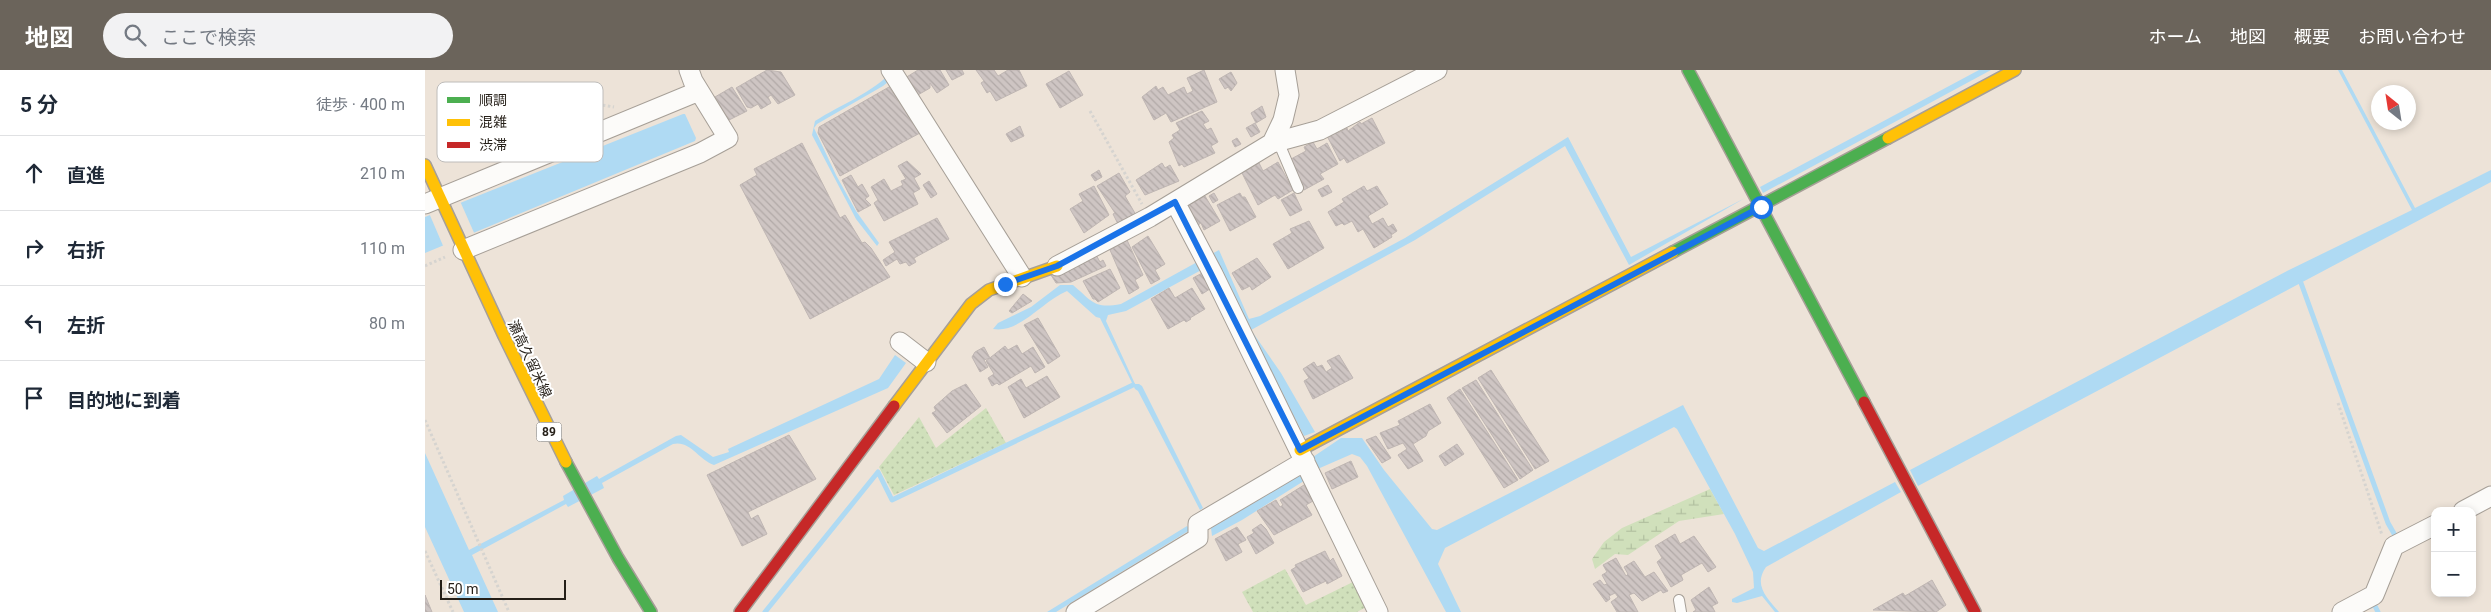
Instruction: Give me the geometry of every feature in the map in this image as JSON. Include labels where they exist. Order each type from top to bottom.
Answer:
[{"type":"street","points":[[462,247],[700,152],[728,138],[699,91],[689,70]]},
{"type":"street","points":[[891,70],[1022,277]]},
{"type":"street","points":[[1275,142],[1289,95],[1285,70]]},
{"type":"street","points":[[740,612],[840,481],[926,362],[971,304],[989,290],[1057,266],[1150,217],[1275,142],[1320,130],[1437,70]]},
{"type":"street","points":[[1688,70],[1975,612]]},
{"type":"street","points":[[1076,612],[1198,538],[1198,524],[1303,456],[2015,70]]},
{"type":"street","points":[[603,131],[699,91]]},
{"type":"street","points":[[436,202],[530,162]]},
{"type":"street","name":"瀬高久留米線","points":[[425,165],[436,202],[462,247],[532,400],[619,563],[651,612]]},
{"type":"street","points":[[1175,202],[1303,456],[1378,612]]},
{"type":"street","points":[[901,342],[926,362]]},
{"type":"street","points":[[2470,507],[2491,496]]},
{"type":"street","points":[[2342,612],[2374,595],[2394,546],[2431,527]]},
{"type":"lane","points":[[1275,142],[1299,188]]},
{"type":"lane","points":[[1679,600],[1681,612]]},
{"type":"path","points":[[603,105],[643,114]]},
{"type":"path","points":[[1089,111],[1150,217]]},
{"type":"path","points":[[2338,403],[2390,557]]},
{"type":"path","points":[[425,420],[509,612]]},
{"type":"path","points":[[425,551],[453,612]]},
{"type":"green space","points":[[986,408],[1006,443],[894,495],[879,467],[919,417],[936,448]]},
{"type":"green space","points":[[1710,489],[1724,514],[1679,521],[1628,555],[1615,554],[1595,569],[1592,559],[1604,542],[1622,528]]},
{"type":"green space","points":[[1285,569],[1306,605],[1357,580],[1368,606],[1357,612],[1253,612],[1242,592]]},
{"type":"water","points":[[894,70],[903,70],[883,86],[817,124],[814,128],[836,175],[856,211],[879,243],[877,246],[856,219],[812,135],[815,121],[866,92]]},
{"type":"water","points":[[1979,70],[1991,70],[1763,193],[1760,187]]},
{"type":"water","points":[[2338,70],[2342,70],[2371,125],[2371,130],[2374,130],[2415,208],[2491,170],[2491,182],[1918,486],[1910,470],[2289,270],[2412,210]]},
{"type":"water","points":[[683,114],[685,114],[696,138],[695,141],[425,253],[425,217],[563,162],[603,162],[603,146]]},
{"type":"water","points":[[1568,137],[1631,257],[1745,198],[1629,265],[1565,146],[1415,240],[1251,330],[1281,373],[1315,432],[1304,436],[1216,262],[1126,311],[1108,315],[1106,321],[1135,384],[1142,386],[1203,508],[1200,510],[1138,391],[1135,389],[1100,318],[1096,317],[1067,291],[1058,295],[1022,322],[1003,329],[993,329],[998,323],[1031,307],[1060,285],[1073,285],[1090,300],[1099,305],[1121,304],[1219,250],[1249,319],[1260,316],[1405,238]]},
{"type":"water","points":[[895,355],[906,363],[888,388],[714,465],[684,445],[673,444],[602,483],[604,488],[568,507],[566,504],[472,555],[498,612],[464,612],[425,527],[425,453],[469,550],[564,500],[563,496],[597,476],[599,479],[676,436],[681,435],[713,457],[729,452],[728,449],[879,379]]},
{"type":"water","points":[[1683,405],[1758,548],[1764,551],[1895,482],[1901,492],[1766,567],[1762,574],[1761,585],[1766,596],[1779,612],[1775,612],[1762,596],[1737,603],[1732,602],[1732,599],[1754,588],[1753,572],[1735,534],[1677,429],[1674,427],[1445,548],[1438,564],[1461,612],[1446,612],[1367,466],[1360,457],[1352,454],[1313,471],[1307,479],[1242,520],[1212,536],[1211,528],[1314,467],[1310,459],[1341,438],[1362,438],[1384,470],[1432,529],[1437,530]]},
{"type":"water","points":[[1187,526],[1190,530],[1056,612],[1047,612]]},
{"type":"pier","points":[[460,201],[475,235],[444,248],[429,213]]},
{"type":"building","points":[[767,70],[781,72],[795,95],[778,104],[771,95],[768,97],[771,103],[761,109],[758,104],[751,108],[747,107],[736,88]]},
{"type":"building","points":[[918,70],[940,70],[949,85],[937,93],[930,83],[930,88],[916,96],[905,78]]},
{"type":"building","points":[[946,70],[962,70],[964,74],[952,80]]},
{"type":"building","points":[[976,70],[994,70],[998,76],[1008,70],[1019,70],[1027,86],[996,101],[990,91],[987,93],[981,83],[984,81]]},
{"type":"building","points":[[1204,70],[1217,102],[1171,122],[1166,113],[1154,120],[1142,97],[1156,86],[1158,90],[1163,87],[1168,95],[1184,87],[1187,94],[1193,91],[1187,78]]},
{"type":"building","points":[[1069,71],[1083,95],[1060,108],[1046,84]]},
{"type":"building","points":[[1231,72],[1237,83],[1231,91],[1228,87],[1225,89],[1219,79]]},
{"type":"building","points":[[732,87],[747,111],[729,120],[715,97]]},
{"type":"building","points":[[889,87],[920,133],[840,176],[818,133],[819,127]]},
{"type":"building","points":[[1262,106],[1266,117],[1256,123],[1251,113]]},
{"type":"building","points":[[1202,111],[1209,121],[1203,124],[1207,130],[1211,128],[1218,142],[1211,146],[1215,153],[1184,167],[1182,164],[1179,166],[1169,142],[1174,138],[1172,135],[1180,130],[1176,123]]},
{"type":"building","points":[[1372,118],[1385,143],[1347,163],[1344,158],[1340,161],[1326,134],[1335,128],[1338,133],[1347,128],[1348,131],[1360,122],[1361,124]]},
{"type":"building","points":[[1255,123],[1260,132],[1251,137],[1246,128]]},
{"type":"building","points":[[1020,126],[1024,136],[1011,142],[1006,134]]},
{"type":"building","points":[[1237,138],[1241,144],[1235,147],[1232,141]]},
{"type":"building","points":[[1313,142],[1317,149],[1327,143],[1338,164],[1320,174],[1324,179],[1304,190],[1291,159],[1306,151],[1304,147]]},
{"type":"building","points":[[802,143],[840,218],[845,215],[862,243],[865,242],[871,248],[890,277],[810,319],[740,185],[757,175],[754,169]]},
{"type":"building","points":[[907,161],[921,174],[914,178],[920,189],[913,193],[918,204],[884,221],[874,203],[878,200],[871,187],[884,179],[891,191],[903,185],[901,181],[906,179],[898,166]]},
{"type":"building","points":[[1278,162],[1293,190],[1278,199],[1275,195],[1258,205],[1242,173],[1259,163],[1263,171]]},
{"type":"building","points":[[1162,163],[1165,168],[1170,165],[1179,181],[1145,195],[1136,180]]},
{"type":"building","points":[[1099,170],[1102,177],[1095,181],[1091,175]]},
{"type":"building","points":[[1119,173],[1130,192],[1125,196],[1136,215],[1118,224],[1113,214],[1115,213],[1097,186]]},
{"type":"building","points":[[851,175],[858,187],[862,184],[869,196],[865,199],[871,205],[858,212],[842,180]]},
{"type":"building","points":[[929,181],[937,194],[931,198],[923,185]]},
{"type":"building","points":[[1328,185],[1332,192],[1322,197],[1318,190]]},
{"type":"building","points":[[1094,186],[1109,215],[1084,233],[1070,209],[1083,201],[1079,194]]},
{"type":"building","points":[[1364,186],[1367,191],[1377,186],[1388,204],[1368,216],[1372,224],[1383,218],[1388,227],[1393,224],[1397,231],[1391,235],[1392,237],[1374,248],[1363,229],[1358,232],[1352,221],[1336,226],[1328,212],[1344,202],[1342,199]]},
{"type":"building","points":[[1214,193],[1218,200],[1213,203],[1209,196]]},
{"type":"building","points":[[1240,193],[1242,197],[1245,197],[1256,217],[1230,231],[1217,205]]},
{"type":"building","points":[[1294,193],[1302,210],[1290,216],[1281,200]]},
{"type":"building","points":[[1205,196],[1220,221],[1204,230],[1201,223],[1198,225],[1187,206]]},
{"type":"building","points":[[937,218],[949,239],[914,258],[916,262],[909,266],[906,262],[900,264],[897,259],[886,266],[883,260],[895,252],[889,242]]},
{"type":"building","points":[[1309,221],[1324,248],[1288,269],[1273,244],[1292,233],[1290,229]]},
{"type":"building","points":[[1148,236],[1165,264],[1155,270],[1160,279],[1151,284],[1132,247]]},
{"type":"building","points":[[1127,240],[1143,275],[1135,280],[1139,288],[1129,294],[1110,250]]},
{"type":"building","points":[[1095,253],[1100,262],[1103,260],[1106,266],[1071,282],[1056,283],[1051,275]]},
{"type":"building","points":[[1257,258],[1271,277],[1252,290],[1250,286],[1242,290],[1232,273]]},
{"type":"building","points":[[1110,269],[1120,288],[1098,302],[1093,299],[1083,281]]},
{"type":"building","points":[[1204,272],[1213,287],[1202,294],[1193,278]]},
{"type":"building","points":[[1169,288],[1175,298],[1192,288],[1205,309],[1186,322],[1184,320],[1168,329],[1151,299]]},
{"type":"building","points":[[1023,294],[1032,301],[1012,313],[1009,311]]},
{"type":"building","points":[[1038,318],[1060,356],[1048,364],[1024,325]]},
{"type":"building","points":[[1017,345],[1022,354],[1033,347],[1045,367],[1035,373],[1031,366],[999,385],[997,383],[992,386],[988,378],[994,374],[986,361],[1005,346],[1008,350]]},
{"type":"building","points":[[984,347],[990,358],[984,360],[988,367],[980,372],[972,357],[975,352]]},
{"type":"building","points":[[1339,355],[1353,378],[1313,399],[1304,381],[1309,378],[1303,369],[1314,362],[1317,367],[1322,365],[1326,372],[1332,368],[1327,361]]},
{"type":"building","points":[[1491,370],[1549,461],[1535,469],[1478,378]]},
{"type":"building","points":[[1047,376],[1060,397],[1024,418],[1008,387],[1021,379],[1026,388]]},
{"type":"building","points":[[1476,380],[1533,470],[1520,479],[1462,388]]},
{"type":"building","points":[[966,384],[981,406],[947,433],[932,413],[936,411],[934,407],[952,391]]},
{"type":"building","points":[[1460,389],[1518,480],[1504,488],[1447,398]]},
{"type":"building","points":[[1430,404],[1441,423],[1413,444],[1423,461],[1408,469],[1398,455],[1407,449],[1403,443],[1388,449],[1380,433],[1400,425],[1398,421]]},
{"type":"building","points":[[789,435],[816,479],[748,512],[751,519],[758,515],[767,534],[742,546],[707,475]]},
{"type":"building","points":[[1376,436],[1391,458],[1382,463],[1366,440]]},
{"type":"building","points":[[1457,444],[1464,454],[1445,466],[1439,456]]},
{"type":"building","points":[[1351,461],[1358,477],[1332,489],[1325,473]]},
{"type":"building","points":[[1304,485],[1313,501],[1306,505],[1312,515],[1274,535],[1257,511],[1276,500],[1280,507],[1283,505],[1280,500]]},
{"type":"building","points":[[1261,524],[1274,543],[1256,554],[1247,537],[1254,533],[1252,530]]},
{"type":"building","points":[[1237,527],[1246,540],[1238,544],[1242,552],[1226,561],[1215,539]]},
{"type":"building","points":[[1675,534],[1680,544],[1694,536],[1716,567],[1708,572],[1702,563],[1681,575],[1683,580],[1671,587],[1657,562],[1662,558],[1655,546]]},
{"type":"building","points":[[1325,551],[1330,561],[1333,558],[1342,576],[1327,584],[1326,581],[1303,592],[1291,570],[1296,567],[1295,565]]},
{"type":"building","points":[[1616,558],[1626,576],[1628,574],[1624,567],[1634,561],[1645,577],[1654,572],[1668,591],[1663,593],[1661,590],[1642,601],[1634,593],[1629,595],[1638,612],[1617,612],[1611,602],[1618,597],[1615,593],[1609,596],[1610,599],[1606,602],[1593,584],[1600,580],[1604,585],[1607,584],[1602,575],[1607,572],[1603,565]]},
{"type":"building","points":[[1932,580],[1946,605],[1936,612],[1873,610],[1903,593],[1905,596]]},
{"type":"building","points":[[1709,587],[1718,603],[1712,606],[1715,612],[1693,612],[1696,610],[1691,600]]},
{"type":"building","points":[[425,595],[432,612],[425,612]]},
{"type":"waterway","points":[[2301,283],[2388,523],[2396,537]]},
{"type":"waterway","points":[[765,612],[878,472],[892,500],[1133,385]]},
{"type":"waterway","points":[[2371,606],[2374,604],[2378,612]]},
{"type":"traffic: fast","points":[[1688,70],[1864,402]]},
{"type":"traffic: fast","points":[[1673,252],[1888,138]]},
{"type":"traffic: fast","points":[[566,462],[618,558],[651,612]]},
{"type":"traffic: slow","points":[[1888,138],[2015,70]]},
{"type":"traffic: slow","points":[[425,165],[504,336],[566,462]]},
{"type":"traffic: slow","points":[[1300,450],[1673,252]]},
{"type":"traffic: slow","points":[[894,406],[971,304],[989,290],[1057,266]]},
{"type":"traffic: jam","points":[[1864,402],[1975,612]]},
{"type":"traffic: jam","points":[[740,612],[894,406]]},
{"type":"route","points":[[1005,284],[1057,266],[1175,202],[1213,274],[1300,450],[1761,207]]}]
